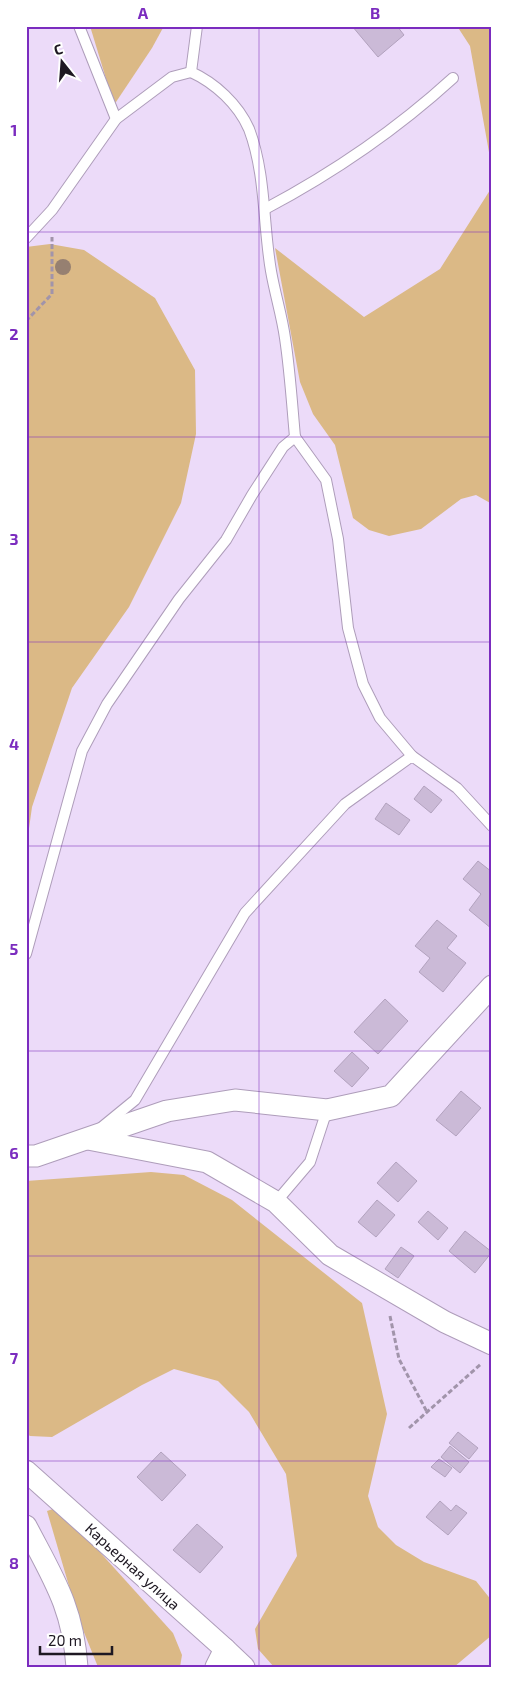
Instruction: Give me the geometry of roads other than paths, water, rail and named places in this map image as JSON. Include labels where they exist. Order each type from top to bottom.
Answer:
[{"type":"street","points":[[26,1156],[36,1156],[167,1111],[235,1100],[327,1110],[391,1096],[492,986]]},
{"type":"street","points":[[88,1139],[207,1162],[276,1202],[330,1255],[445,1322],[489,1352]]},
{"type":"street","name":"Карьерная улица","points":[[26,1471],[221,1658],[244,1667]]},
{"type":"street","points":[[26,1526],[61,1590],[72,1622],[77,1667]]},
{"type":"lane","points":[[79,26],[116,119]]},
{"type":"lane","points":[[190,72],[197,26]]},
{"type":"lane","points":[[26,238],[52,210],[116,119],[172,77],[190,72],[209,80],[236,108],[248,128],[255,150],[265,209],[271,271],[285,338],[295,436],[326,480],[338,539],[348,628],[363,684],[380,718],[412,756],[457,788],[492,826]]},
{"type":"lane","points":[[265,209],[337,169],[433,96],[453,78]]},
{"type":"lane","points":[[26,954],[82,751],[107,704],[178,599],[226,540],[283,447],[295,436]]},
{"type":"lane","points":[[88,1139],[134,1100],[245,913],[345,804],[412,756]]},
{"type":"lane","points":[[276,1202],[310,1162],[327,1110]]}]
